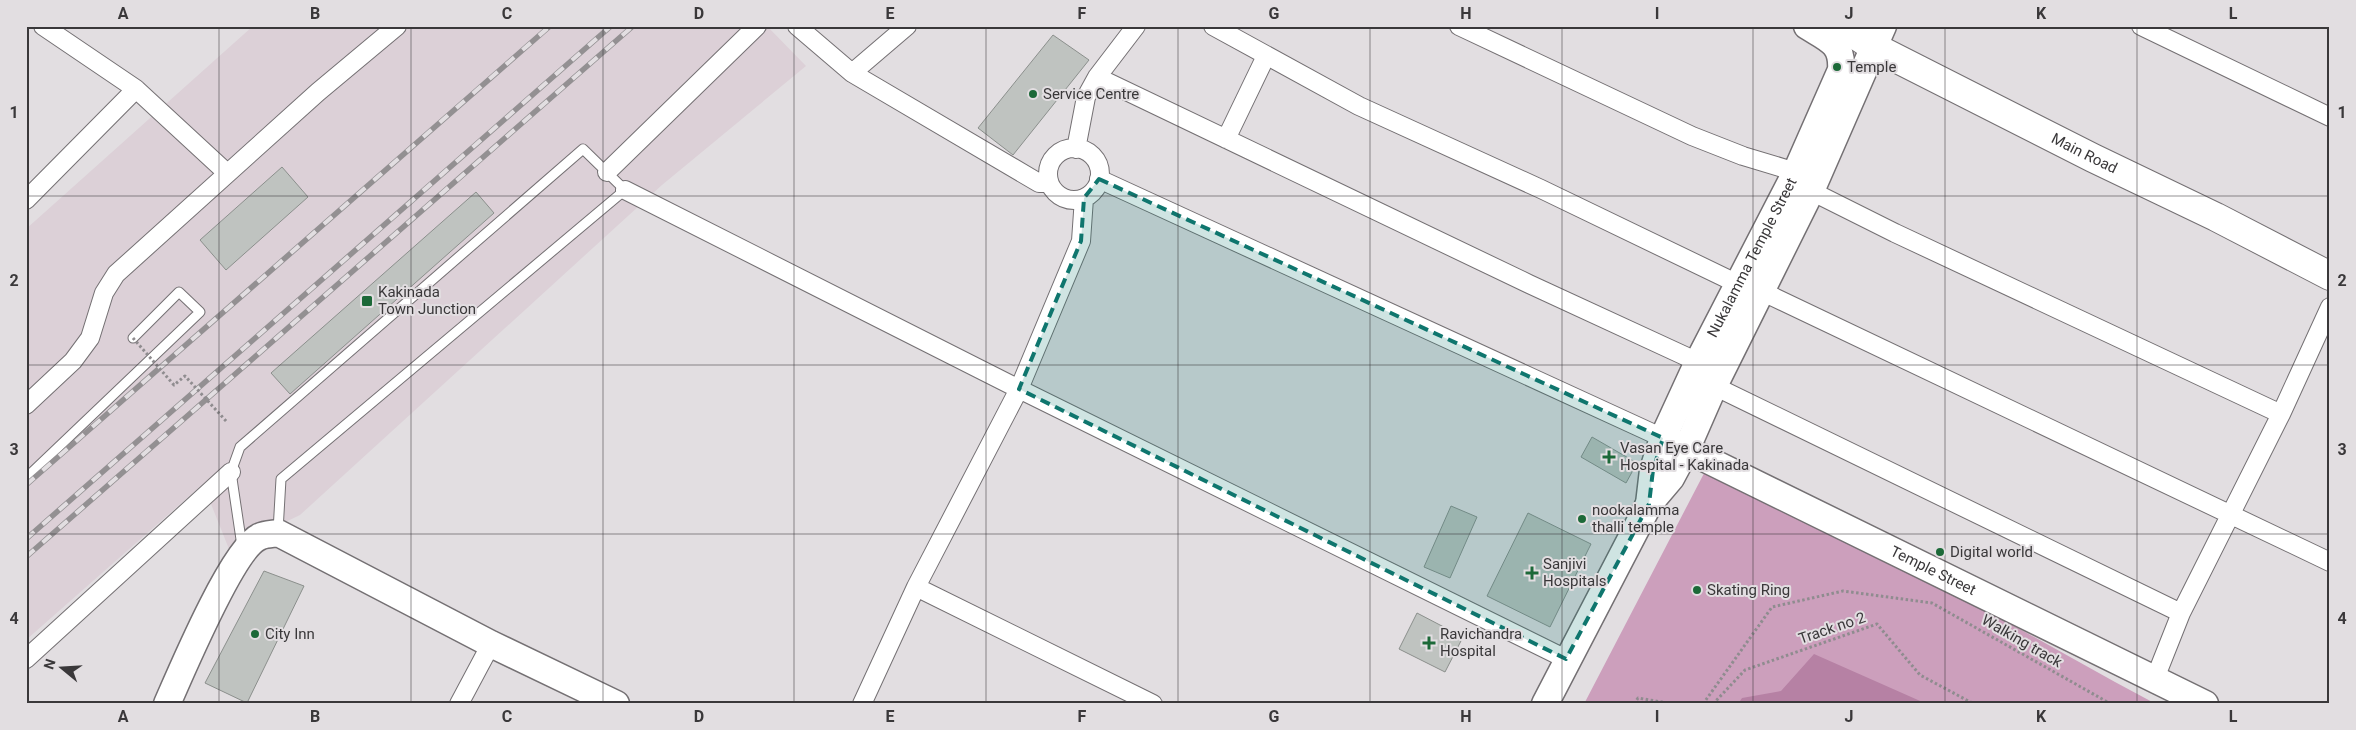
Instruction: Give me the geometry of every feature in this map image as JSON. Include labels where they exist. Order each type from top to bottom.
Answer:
[{"type":"highway","name":"Main Road","points":[[1842,26],[1878,36],[2092,158],[2216,216],[2330,276]]},
{"type":"street","points":[[43,26],[136,89],[228,173]]},
{"type":"street","points":[[26,405],[73,361],[90,338],[104,293],[116,274],[318,92],[397,26]]},
{"type":"street","points":[[606,172],[757,26]]},
{"type":"street","points":[[798,26],[852,73],[1039,183],[1050,183]]},
{"type":"street","points":[[852,73],[906,26]]},
{"type":"street","points":[[1076,149],[1086,97],[1097,77],[1136,26]]},
{"type":"street","points":[[1213,26],[1359,106],[1541,189],[2330,562]]},
{"type":"street","points":[[1459,26],[1692,136],[1804,182],[1895,233],[2281,414]]},
{"type":"street","name":"Nukalamma Temple Street","points":[[1804,182],[1841,70],[1842,56],[1834,44],[1807,26]]},
{"type":"street","points":[[2141,26],[2330,117]]},
{"type":"street","name":"Nukalamma Temple Street","points":[[1545,704],[1566,659],[1648,504],[1672,478],[1686,450],[1714,386],[1750,288],[1878,36]]},
{"type":"street","points":[[1226,139],[1266,56]]},
{"type":"street","points":[[1097,77],[1698,362]]},
{"type":"street","points":[[26,200],[136,89]]},
{"type":"street","points":[[1076,149],[1084,151],[1096,162],[1099,178],[1097,187],[1084,198],[1068,200],[1054,191],[1050,183],[1049,166],[1060,153],[1076,149]]},
{"type":"street","points":[[1099,178],[1663,438]]},
{"type":"street","points":[[624,190],[1019,389],[1566,659]]},
{"type":"street","points":[[862,704],[916,587],[1019,389],[1081,241],[1084,198]]},
{"type":"street","name":"Nukalamma Temple Street","points":[[1648,504],[1652,470],[1663,438],[1698,362],[1750,288]]},
{"type":"street","points":[[2154,681],[2182,613],[2281,414],[2330,307]]},
{"type":"street","points":[[1714,386],[2182,613]]},
{"type":"street","name":"Temple Street","points":[[1663,438],[2154,681],[2205,704]]},
{"type":"street","points":[[26,658],[230,472]]},
{"type":"street","points":[[167,704],[200,629],[243,551],[259,537],[278,533],[490,644],[616,704]]},
{"type":"street","points":[[916,587],[1153,704]]},
{"type":"street","points":[[459,704],[490,644]]},
{"type":"lane","points":[[243,551],[230,472],[240,447],[584,150],[624,190],[281,479],[278,533]]},
{"type":"lane","points":[[26,478],[200,312],[179,292],[133,338]]},
{"type":"path","points":[[133,338],[174,385],[185,376],[227,422]]},
{"type":"path","name":"Walking track","points":[[1703,704],[1772,607],[1843,591],[1932,602],[2111,704]]},
{"type":"path","name":"Track no 2","points":[[1713,704],[1745,670],[1877,624],[1920,675],[1974,704]]},
{"type":"path","points":[[1634,704],[1638,698],[1672,704]]},
{"type":"highlighted area","points":[[1099,179],[1663,438],[1653,470],[1649,504],[1566,659],[1019,389],[1081,241],[1084,198]]},
{"type":"shaded area","points":[[253,26],[767,26],[806,66],[662,185],[300,515],[229,549],[203,484],[26,640],[26,229]]},
{"type":"shaded area","points":[[1712,458],[2115,682],[2156,704],[1584,704]]},
{"type":"shaded area","points":[[1814,654],[1927,704],[1738,704],[1742,698],[1781,691]]},
{"type":"building","name":"Service Centre","points":[[1053,35],[1089,60],[1013,155],[978,128]]},
{"type":"building","points":[[282,167],[308,197],[226,270],[200,240]]},
{"type":"building","points":[[476,192],[494,213],[290,394],[271,373]]},
{"type":"building","points":[[1592,437],[1637,463],[1626,483],[1581,457]]},
{"type":"building","points":[[1451,506],[1477,517],[1450,578],[1424,567]]},
{"type":"building","points":[[1528,513],[1591,544],[1550,627],[1487,596]]},
{"type":"building","name":"City Inn","points":[[264,571],[304,586],[247,703],[205,683]]},
{"type":"building","points":[[1417,613],[1463,637],[1445,672],[1399,649]]},
{"type":"railway","points":[[26,485],[550,26]]},
{"type":"railway","points":[[26,539],[611,26]]},
{"type":"railway","points":[[26,557],[633,26]]},
{"type":"place","name":"Temple","points":[[1837,67]]},
{"type":"place","name":"Service Centre","points":[[1033,94]]},
{"type":"place","name":"Kakinada Town Junction","points":[[367,301]]},
{"type":"place","name":"Vasan Eye Care Hospital - Kakinada","points":[[1609,457]]},
{"type":"place","name":"nookalamma thalli temple","points":[[1582,519]]},
{"type":"place","name":"Digital world","points":[[1940,552]]},
{"type":"place","name":"Sanjivi Hospitals","points":[[1532,573]]},
{"type":"place","name":"Skating Ring","points":[[1697,590]]},
{"type":"place","name":"City Inn","points":[[255,634]]},
{"type":"place","name":"Ravichandra Hospital","points":[[1429,643]]}]
